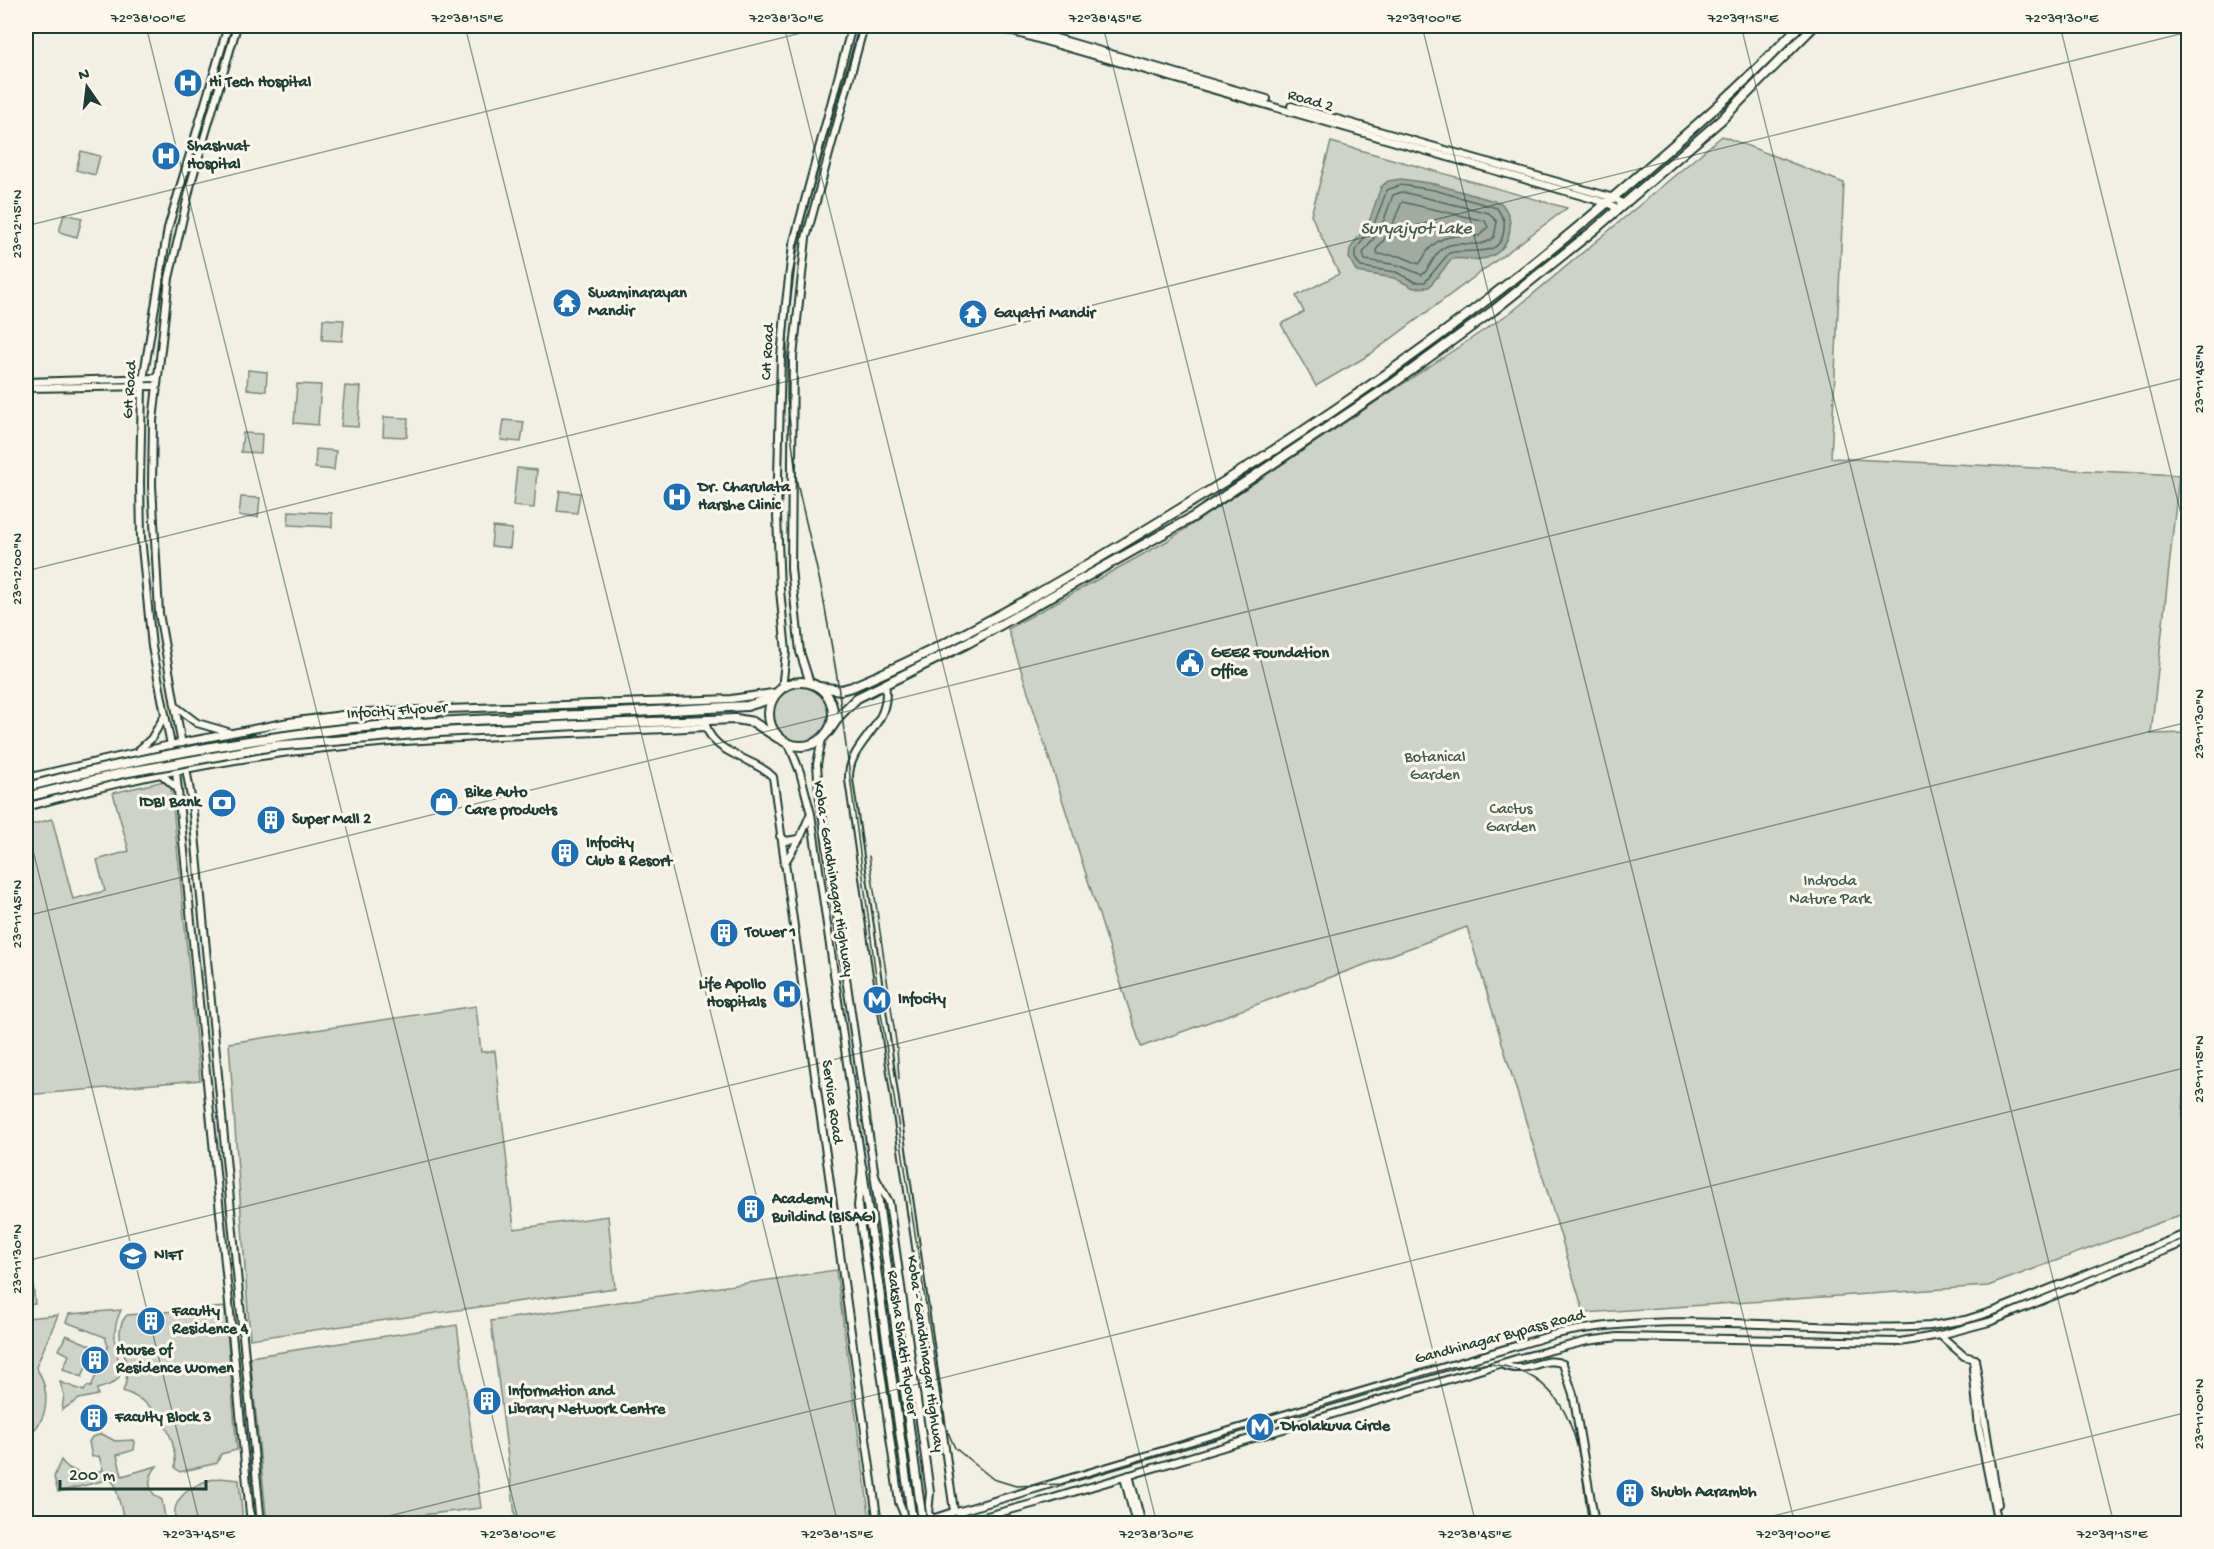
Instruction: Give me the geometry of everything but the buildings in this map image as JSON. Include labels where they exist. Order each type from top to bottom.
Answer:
[{"type":"highway","points":[[1799,26],[1734,92],[1610,200],[1509,285],[1379,381],[1207,493],[1046,592],[898,667],[841,690],[800,682],[778,693],[770,705],[771,726],[787,743],[804,746],[822,739],[857,698],[1072,587],[1193,517],[1395,382],[1485,316],[1620,206],[1721,120],[1814,26]]},
{"type":"highway","points":[[819,687],[831,702],[833,722],[829,731]]},
{"type":"highway","name":"Infocity Flyover","points":[[26,787],[102,768],[243,741],[355,728],[747,706],[778,693]]},
{"type":"highway","points":[[243,741],[298,726],[430,714],[443,708]]},
{"type":"highway","name":"Infocity Flyover","points":[[26,797],[123,773],[273,746],[440,732],[597,724],[753,722],[787,743]]},
{"type":"main road","name":"Raksha Shakti Flyover","points":[[862,1167],[910,1505],[908,1522]]},
{"type":"main road","name":"Raksha Shakti Flyover","points":[[875,1177],[923,1524]]},
{"type":"main road","points":[[908,1522],[917,1512],[932,1519]]},
{"type":"street","name":"GH Road","points":[[228,26],[168,228],[143,383],[141,537],[152,647],[164,717],[176,768],[219,1223],[251,1524]]},
{"type":"street","name":"GH Road","points":[[237,26],[180,225],[169,278],[156,386],[152,485],[154,555],[159,613],[187,766],[261,1524]]},
{"type":"street","name":"CH Road","points":[[778,693],[786,651],[780,590],[777,516],[781,366],[786,303],[793,245],[852,26]]},
{"type":"street","name":"CH Road","points":[[810,683],[800,652],[791,568],[793,357],[806,238],[864,26]]},
{"type":"street","name":"Road 2","points":[[993,26],[1610,200]]},
{"type":"street","name":"Road 2","points":[[1014,26],[1610,200],[1620,206]]},
{"type":"street","points":[[26,388],[143,383],[157,378]]},
{"type":"street","points":[[26,382],[143,383],[156,386]]},
{"type":"street","points":[[885,684],[888,699],[885,709],[871,734],[852,758],[848,769],[954,1512],[962,1517],[961,1523]]},
{"type":"street","points":[[26,778],[137,751],[289,722],[365,712],[720,699],[778,693]]},
{"type":"street","points":[[175,707],[197,723],[232,733]]},
{"type":"street","points":[[137,751],[151,739],[164,717]]},
{"type":"street","points":[[26,807],[176,768],[276,754],[705,723]]},
{"type":"street","name":"Service Road","points":[[705,723],[726,750],[773,777],[783,864],[878,1524]]},
{"type":"street","name":"Koba - Gandhinagar Highway","points":[[822,739],[817,777],[875,1177],[889,1202],[899,1266],[932,1519]]},
{"type":"street","name":"Koba - Gandhinagar Highway","points":[[787,743],[801,772],[811,814],[862,1167],[858,1206],[899,1502],[908,1522]]},
{"type":"street","points":[[160,773],[178,789]]},
{"type":"street","points":[[783,864],[811,814]]},
{"type":"street","points":[[779,835],[786,841],[799,839]]},
{"type":"street","points":[[216,1187],[227,1186]]},
{"type":"street","points":[[219,1223],[231,1221]]},
{"type":"street","points":[[2130,1260],[2188,1233]]},
{"type":"street","points":[[2130,1260],[2188,1240]]},
{"type":"street","name":"Gandhinagar Bypass Road","points":[[932,1519],[1556,1334],[1601,1325],[1674,1321],[1930,1326],[1965,1320],[1997,1310],[2130,1260]]},
{"type":"street","name":"Gandhinagar Bypass Road","points":[[961,1523],[1576,1344],[1618,1336],[1900,1342],[1940,1335],[1989,1322],[2130,1260]]},
{"type":"street","points":[[1940,1335],[1964,1356],[1975,1359],[1983,1427],[1999,1524]]},
{"type":"street","points":[[1502,1364],[1515,1370],[1550,1362],[1563,1364],[1575,1406],[1595,1524]]},
{"type":"street","points":[[245,1463],[254,1461]]},
{"type":"street","points":[[1127,1476],[1136,1524]]},
{"type":"street","points":[[1127,1476],[1142,1524]]},
{"type":"street","points":[[950,1524],[948,1518],[954,1512]]},
{"type":"green space","name":"Indroda Nature Park","points":[[1722,136],[1844,183],[1831,458],[2179,475],[2151,734],[2188,733],[2188,1006],[2183,1118],[2188,1212],[1988,1286],[1584,1313],[1467,927],[1141,1047],[1008,629],[1167,541],[1514,310]]},
{"type":"green space","points":[[1331,142],[1567,208],[1369,355],[1316,386],[1281,324],[1304,312],[1296,296],[1339,274],[1311,215]]},
{"type":"green space","points":[[81,151],[100,156],[95,175],[76,170]]},
{"type":"green space","points":[[64,214],[82,218],[77,237],[59,232]]},
{"type":"green space","points":[[323,319],[344,320],[342,341],[322,340]]},
{"type":"green space","points":[[248,370],[267,372],[266,391],[247,389]]},
{"type":"green space","points":[[297,384],[321,385],[318,425],[294,423]]},
{"type":"green space","points":[[345,386],[361,387],[358,427],[341,426]]},
{"type":"green space","points":[[384,417],[408,418],[407,437],[383,436]]},
{"type":"green space","points":[[504,420],[524,422],[521,442],[501,440]]},
{"type":"green space","points":[[243,433],[262,434],[261,453],[241,452]]},
{"type":"green space","points":[[316,449],[336,451],[334,470],[315,468]]},
{"type":"green space","points":[[517,468],[537,470],[534,508],[513,506]]},
{"type":"green space","points":[[560,491],[580,493],[577,513],[557,511]]},
{"type":"green space","points":[[241,497],[260,498],[258,517],[239,516]]},
{"type":"green space","points":[[289,511],[332,513],[332,527],[288,525]]},
{"type":"green space","points":[[493,527],[512,529],[510,548],[491,546]]},
{"type":"green space","points":[[801,685],[812,687],[821,693],[827,702],[829,713],[827,724],[821,733],[812,739],[801,741],[790,739],[781,733],[775,724],[773,713],[775,702],[781,693],[790,687]]},
{"type":"green space","points":[[164,781],[171,786],[200,1080],[26,1095],[26,826],[52,819],[73,899],[105,891],[97,860],[129,851],[113,793]]},
{"type":"green space","points":[[476,1006],[481,1052],[495,1051],[514,1229],[608,1216],[615,1288],[250,1339],[229,1043]]},
{"type":"green space","points":[[26,1210],[35,1304],[26,1305]]},
{"type":"green space","points":[[836,1270],[870,1520],[856,1524],[516,1523],[491,1321]]},
{"type":"green space","points":[[225,1307],[237,1450],[221,1454],[217,1463],[180,1472],[175,1468],[172,1443],[162,1421],[145,1403],[123,1391],[127,1368],[120,1332],[122,1323],[127,1315]]},
{"type":"green space","points":[[121,1310],[115,1334],[120,1366],[119,1377],[108,1386],[97,1389],[98,1395],[79,1399],[62,1410],[64,1395],[60,1382],[84,1391],[87,1386],[91,1387],[108,1346],[105,1337],[66,1322],[69,1314]]},
{"type":"green space","points":[[58,1315],[36,1367],[46,1395],[44,1414],[34,1430],[26,1437],[26,1318]]},
{"type":"green space","points":[[457,1325],[481,1508],[354,1523],[267,1523],[250,1357]]},
{"type":"green space","points":[[66,1335],[94,1347],[82,1377],[63,1369],[69,1355],[59,1350]]},
{"type":"green space","points":[[102,1434],[115,1441],[133,1440],[135,1442],[134,1450],[117,1455],[122,1476],[157,1466],[151,1475],[150,1484],[153,1493],[162,1500],[166,1523],[125,1523],[115,1485],[110,1479],[58,1492],[54,1477],[61,1460],[75,1471],[92,1473],[103,1470],[99,1456],[92,1457],[89,1442],[92,1437]]},
{"type":"green space","points":[[219,1478],[239,1480],[243,1523],[176,1523],[176,1506],[180,1498],[193,1487]]},
{"type":"water","name":"Suryajyot Lake","points":[[1401,179],[1435,184],[1501,203],[1509,219],[1510,228],[1504,245],[1491,257],[1452,259],[1429,287],[1414,288],[1394,278],[1357,272],[1349,258],[1350,249],[1369,222],[1381,187],[1388,181]]},
{"type":"water","points":[[2188,1006],[2188,1193],[2183,1118]]},
{"type":"railway","points":[[859,26],[806,212],[792,275],[787,337],[787,399],[797,483],[822,591],[837,677],[879,999],[944,1423],[955,1448],[993,1479],[1016,1486],[1061,1484],[1452,1367],[1492,1364],[1527,1374],[1541,1383],[1565,1412],[1579,1454],[1589,1524]]},
{"type":"railway","points":[[869,856],[897,1048],[899,1079]]},
{"type":"place","name":"Hi Tech Hospital","points":[[188,83]]},
{"type":"place","name":"Shashvat Hospital","points":[[166,156]]},
{"type":"place","name":"Swaminarayan Mandir","points":[[567,303]]},
{"type":"place","name":"Gayatri Mandir","points":[[973,314]]},
{"type":"place","name":"Dr. Charulata Harshe Clinic","points":[[677,497]]},
{"type":"place","name":"GEER Foundation Office","points":[[1190,663]]},
{"type":"place","name":"Bike Auto Care products","points":[[444,802]]},
{"type":"place","name":"IDBI Bank","points":[[222,803]]},
{"type":"place","name":"Super Mall 2","points":[[271,820]]},
{"type":"place","name":"Infocity Club & Resort","points":[[565,853]]},
{"type":"place","name":"Tower 1","points":[[724,933]]},
{"type":"place","name":"Life Apollo Hospitals","points":[[787,994]]},
{"type":"place","name":"Infocity","points":[[877,1000]]},
{"type":"place","name":"Academy Buildind (BISAG)","points":[[751,1209]]},
{"type":"place","name":"NIFT","points":[[133,1256]]},
{"type":"place","name":"Faculty Residence 4","points":[[151,1321]]},
{"type":"place","name":"House of Residence Women","points":[[95,1360]]},
{"type":"place","name":"Information and Library Network Centre","points":[[487,1401]]},
{"type":"place","name":"Faculty Block 3","points":[[94,1418]]},
{"type":"place","name":"Dholakuva Circle","points":[[1260,1427]]},
{"type":"place","name":"Shubh Aarambh","points":[[1630,1493]]},
{"type":"park label","name":"Botanical Garden","points":[[1435,767]]},
{"type":"park label","name":"Cactus Garden","points":[[1511,819]]}]
